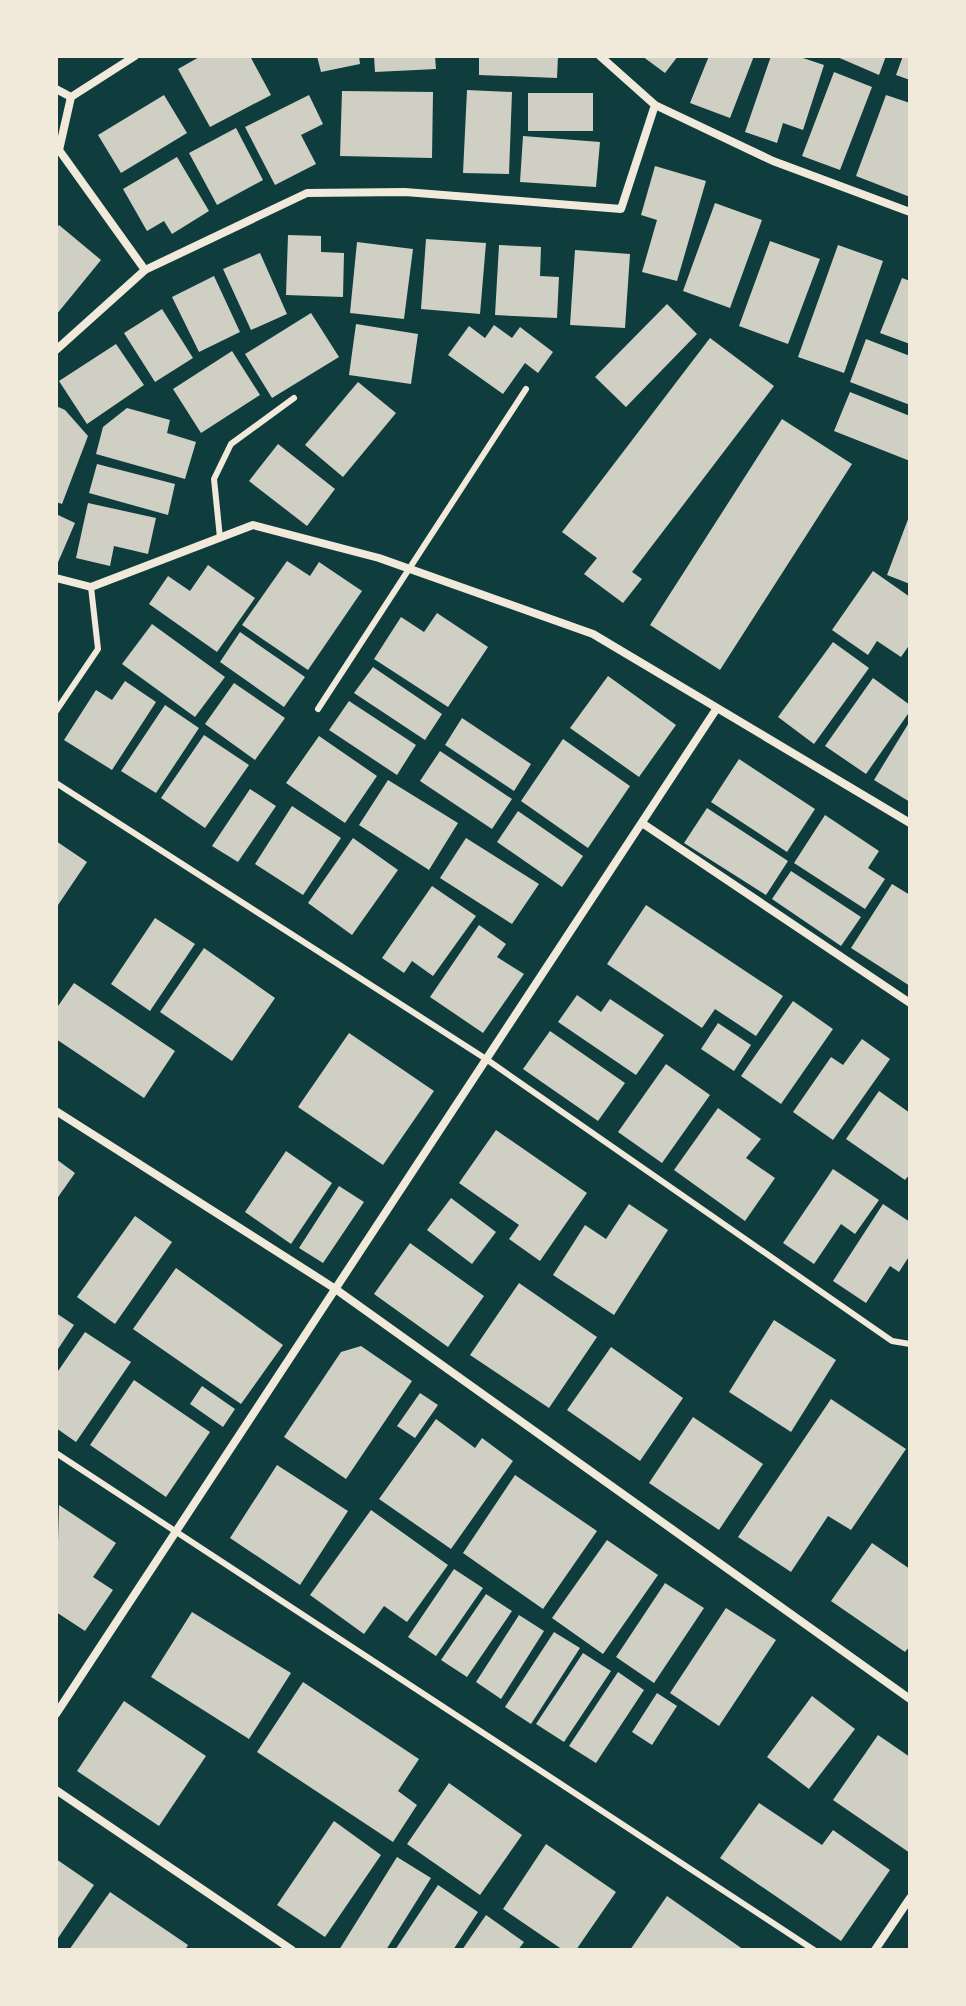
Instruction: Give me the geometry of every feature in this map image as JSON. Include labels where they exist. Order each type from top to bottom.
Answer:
[{"type":"street","points":[[135,56],[71,97],[59,150],[145,270]]},
{"type":"street","points":[[600,56],[655,105],[773,161],[910,212]]},
{"type":"street","points":[[56,89],[71,97]]},
{"type":"street","points":[[56,350],[145,270],[307,193],[405,192],[621,209],[655,105]]},
{"type":"street","points":[[56,578],[91,587],[253,525],[408,568],[593,634],[910,823]]},
{"type":"street","points":[[56,1714],[717,708]]},
{"type":"street","points":[[642,823],[910,1003]]},
{"type":"street","points":[[56,1111],[334,1288],[910,1699]]},
{"type":"street","points":[[56,1790],[292,1950]]},
{"type":"street","points":[[875,1950],[910,1898]]},
{"type":"lane","points":[[318,709],[526,389]]},
{"type":"lane","points":[[220,538],[214,479],[231,444],[294,398]]},
{"type":"lane","points":[[56,711],[98,649],[91,587]]},
{"type":"lane","points":[[56,783],[486,1059],[892,1341],[910,1344]]},
{"type":"lane","points":[[56,1453],[814,1950]]},
{"type":"building","points":[[201,56],[250,56],[271,95],[210,127],[178,69]]},
{"type":"building","points":[[317,56],[359,56],[360,64],[321,72]]},
{"type":"building","points":[[374,56],[435,56],[436,69],[375,72]]},
{"type":"building","points":[[479,56],[558,56],[557,78],[479,75]]},
{"type":"building","points":[[642,56],[678,56],[665,73]]},
{"type":"building","points":[[709,56],[754,56],[730,118],[690,103]]},
{"type":"building","points":[[771,56],[797,56],[824,65],[803,130],[783,123],[777,143],[745,132]]},
{"type":"building","points":[[835,56],[886,56],[879,75]]},
{"type":"building","points":[[903,56],[910,56],[910,80],[896,75]]},
{"type":"building","points":[[834,72],[872,87],[840,170],[802,156]]},
{"type":"building","points":[[467,90],[512,92],[509,174],[463,173]]},
{"type":"building","points":[[342,91],[433,92],[432,158],[340,156]]},
{"type":"building","points":[[528,93],[593,93],[593,131],[528,131]]},
{"type":"building","points":[[164,95],[187,133],[121,173],[98,135]]},
{"type":"building","points":[[309,95],[323,124],[301,135],[316,164],[275,185],[245,127]]},
{"type":"building","points":[[886,95],[910,103],[910,197],[856,176]]},
{"type":"building","points":[[236,128],[263,180],[217,205],[189,153]]},
{"type":"building","points":[[523,136],[600,142],[596,187],[520,182]]},
{"type":"building","points":[[177,157],[209,211],[172,234],[164,221],[147,231],[123,189]]},
{"type":"building","points":[[655,166],[706,181],[677,281],[642,272],[657,220],[641,215]]},
{"type":"building","points":[[715,203],[762,220],[730,308],[683,291]]},
{"type":"building","points":[[59,225],[101,260],[56,315],[56,228]]},
{"type":"building","points":[[288,235],[321,236],[321,252],[344,253],[343,297],[286,295]]},
{"type":"building","points":[[426,239],[486,243],[480,314],[421,309]]},
{"type":"building","points":[[770,241],[820,259],[788,344],[739,326]]},
{"type":"building","points":[[357,242],[413,249],[404,319],[350,313]]},
{"type":"building","points":[[499,245],[541,247],[540,276],[559,277],[557,318],[495,315]]},
{"type":"building","points":[[838,245],[883,261],[844,373],[798,357]]},
{"type":"building","points":[[575,250],[630,254],[625,328],[570,325]]},
{"type":"building","points":[[260,253],[287,314],[251,330],[223,269]]},
{"type":"building","points":[[214,276],[240,332],[199,352],[172,297]]},
{"type":"building","points":[[902,278],[910,281],[910,344],[880,333]]},
{"type":"building","points":[[667,304],[697,334],[626,407],[595,377]]},
{"type":"building","points":[[162,309],[193,358],[155,382],[124,333]]},
{"type":"building","points":[[311,313],[339,357],[272,398],[245,354]]},
{"type":"building","points":[[356,324],[418,334],[411,384],[349,375]]},
{"type":"building","points":[[494,325],[512,338],[520,327],[553,352],[538,373],[525,363],[503,394],[448,355],[469,326],[485,338]]},
{"type":"building","points":[[710,338],[774,386],[632,572],[642,579],[623,603],[584,574],[597,558],[562,532]]},
{"type":"building","points":[[866,339],[910,356],[910,405],[850,382]]},
{"type":"building","points":[[116,344],[144,385],[87,424],[59,381]]},
{"type":"building","points":[[232,351],[260,395],[201,433],[173,389]]},
{"type":"building","points":[[358,382],[396,413],[343,477],[305,445]]},
{"type":"building","points":[[850,392],[910,416],[910,461],[834,431]]},
{"type":"building","points":[[56,406],[65,410],[88,436],[62,504],[56,502]]},
{"type":"building","points":[[127,408],[170,420],[167,433],[196,442],[185,479],[96,454],[103,427]]},
{"type":"building","points":[[782,419],[852,464],[720,670],[650,625]]},
{"type":"building","points":[[278,444],[335,489],[307,526],[249,481]]},
{"type":"building","points":[[97,464],[175,484],[168,515],[89,493]]},
{"type":"building","points":[[88,503],[156,518],[148,554],[114,546],[110,566],[76,558]]},
{"type":"building","points":[[56,514],[75,523],[56,567]]},
{"type":"building","points":[[910,514],[910,584],[887,575]]},
{"type":"building","points":[[287,561],[310,576],[319,562],[362,591],[308,670],[242,625]]},
{"type":"building","points":[[208,565],[255,598],[217,652],[149,604],[168,576],[190,591]]},
{"type":"building","points":[[873,571],[910,597],[910,644],[901,657],[877,641],[868,655],[832,630]]},
{"type":"building","points":[[437,613],[488,647],[448,707],[374,659],[401,617],[424,632]]},
{"type":"building","points":[[152,624],[225,677],[195,717],[122,664]]},
{"type":"building","points":[[240,632],[305,677],[284,707],[220,662]]},
{"type":"building","points":[[833,642],[869,668],[814,744],[778,717]]},
{"type":"building","points":[[373,667],[442,714],[425,740],[354,693]]},
{"type":"building","points":[[608,676],[676,725],[639,777],[570,728]]},
{"type":"building","points":[[873,678],[910,705],[910,711],[866,774],[825,746]]},
{"type":"building","points":[[125,681],[156,702],[112,770],[64,740],[96,690],[112,700]]},
{"type":"building","points":[[234,683],[285,718],[255,760],[205,724]]},
{"type":"building","points":[[349,701],[416,745],[397,775],[329,730]]},
{"type":"building","points":[[165,705],[199,728],[156,793],[121,771]]},
{"type":"building","points":[[462,718],[531,764],[514,791],[445,745]]},
{"type":"building","points":[[910,721],[910,802],[874,780]]},
{"type":"building","points":[[204,735],[249,765],[205,828],[161,798]]},
{"type":"building","points":[[319,736],[377,776],[345,823],[286,783]]},
{"type":"building","points":[[563,739],[630,786],[588,848],[521,801]]},
{"type":"building","points":[[440,751],[512,799],[492,829],[420,781]]},
{"type":"building","points":[[739,759],[815,809],[787,852],[711,802]]},
{"type":"building","points":[[388,780],[458,823],[429,870],[359,825]]},
{"type":"building","points":[[250,789],[276,806],[238,862],[212,846]]},
{"type":"building","points":[[292,806],[341,838],[303,895],[255,864]]},
{"type":"building","points":[[707,808],[788,861],[766,895],[684,843]]},
{"type":"building","points":[[518,811],[583,856],[562,887],[497,842]]},
{"type":"building","points":[[825,815],[879,851],[868,868],[885,879],[865,909],[794,863]]},
{"type":"building","points":[[353,838],[398,870],[352,935],[308,903]]},
{"type":"building","points":[[466,838],[539,884],[512,924],[440,878]]},
{"type":"building","points":[[56,841],[87,862],[56,908]]},
{"type":"building","points":[[791,871],[861,917],[841,946],[772,899]]},
{"type":"building","points":[[892,884],[910,895],[910,986],[851,948]]},
{"type":"building","points":[[432,886],[476,916],[433,976],[412,961],[404,973],[382,958]]},
{"type":"building","points":[[646,905],[783,996],[756,1036],[715,1009],[702,1028],[607,964]]},
{"type":"building","points":[[155,918],[195,944],[150,1011],[111,984]]},
{"type":"building","points":[[479,925],[506,944],[497,957],[524,974],[483,1033],[430,997]]},
{"type":"building","points":[[204,948],[275,998],[232,1061],[160,1012]]},
{"type":"building","points":[[74,983],[175,1051],[144,1098],[56,1039],[56,1009]]},
{"type":"building","points":[[577,995],[601,1012],[610,999],[664,1035],[636,1075],[558,1022]]},
{"type":"building","points":[[793,1001],[833,1029],[781,1104],[741,1076]]},
{"type":"building","points":[[718,1023],[751,1045],[734,1071],[701,1049]]},
{"type":"building","points":[[550,1031],[625,1083],[598,1121],[523,1069]]},
{"type":"building","points":[[349,1033],[434,1091],[383,1165],[298,1107]]},
{"type":"building","points":[[862,1039],[890,1059],[833,1140],[793,1112],[831,1057],[843,1065]]},
{"type":"building","points":[[666,1064],[710,1095],[662,1163],[618,1132]]},
{"type":"building","points":[[879,1091],[910,1113],[910,1174],[905,1180],[846,1139]]},
{"type":"building","points":[[718,1108],[761,1139],[746,1158],[775,1178],[745,1221],[674,1170]]},
{"type":"building","points":[[496,1130],[587,1193],[540,1261],[509,1239],[519,1225],[459,1183]]},
{"type":"building","points":[[286,1151],[332,1183],[291,1244],[245,1212]]},
{"type":"building","points":[[56,1159],[75,1173],[56,1200]]},
{"type":"building","points":[[833,1169],[879,1200],[855,1234],[841,1224],[814,1264],[783,1243]]},
{"type":"building","points":[[339,1186],[364,1202],[323,1263],[299,1248]]},
{"type":"building","points":[[451,1198],[496,1232],[472,1264],[427,1230]]},
{"type":"building","points":[[629,1204],[668,1230],[614,1315],[553,1275],[585,1225],[606,1239]]},
{"type":"building","points":[[883,1204],[910,1222],[910,1255],[899,1272],[890,1266],[866,1303],[833,1281]]},
{"type":"building","points":[[135,1216],[172,1242],[115,1324],[77,1297]]},
{"type":"building","points":[[410,1243],[484,1296],[448,1347],[374,1294]]},
{"type":"building","points":[[176,1268],[283,1345],[241,1404],[133,1329]]},
{"type":"building","points":[[519,1283],[597,1337],[549,1408],[470,1355]]},
{"type":"building","points":[[56,1313],[74,1325],[56,1352]]},
{"type":"building","points":[[774,1320],[836,1360],[791,1432],[729,1392]]},
{"type":"building","points":[[85,1332],[131,1362],[76,1442],[56,1428],[56,1374]]},
{"type":"building","points":[[361,1346],[412,1381],[346,1479],[284,1437],[341,1352]]},
{"type":"building","points":[[611,1347],[683,1398],[640,1461],[567,1410]]},
{"type":"building","points":[[134,1380],[210,1432],[166,1497],[90,1445]]},
{"type":"building","points":[[202,1386],[235,1409],[223,1427],[190,1404]]},
{"type":"building","points":[[420,1393],[438,1405],[415,1438],[397,1426]]},
{"type":"building","points":[[831,1399],[906,1449],[851,1530],[828,1516],[791,1572],[738,1537]]},
{"type":"building","points":[[693,1417],[763,1464],[719,1530],[649,1483]]},
{"type":"building","points":[[436,1419],[475,1448],[482,1438],[513,1461],[451,1549],[379,1499]]},
{"type":"building","points":[[277,1465],[348,1511],[300,1585],[230,1538]]},
{"type":"building","points":[[515,1475],[597,1531],[543,1609],[463,1553]]},
{"type":"building","points":[[59,1505],[116,1543],[93,1577],[113,1590],[85,1631],[56,1612]]},
{"type":"building","points":[[371,1510],[448,1565],[407,1622],[384,1606],[364,1634],[310,1595]]},
{"type":"building","points":[[607,1540],[658,1575],[603,1654],[552,1618]]},
{"type":"building","points":[[872,1543],[910,1569],[910,1646],[905,1652],[831,1601]]},
{"type":"building","points":[[454,1569],[483,1588],[436,1656],[408,1637]]},
{"type":"building","points":[[665,1583],[704,1608],[654,1683],[616,1657]]},
{"type":"building","points":[[486,1594],[512,1611],[467,1677],[441,1660]]},
{"type":"building","points":[[726,1608],[776,1640],[719,1726],[670,1693]]},
{"type":"building","points":[[192,1612],[291,1673],[249,1739],[151,1677]]},
{"type":"building","points":[[519,1615],[544,1631],[501,1699],[476,1682]]},
{"type":"building","points":[[554,1632],[580,1648],[531,1724],[505,1707]]},
{"type":"building","points":[[583,1653],[611,1671],[564,1742],[536,1724]]},
{"type":"building","points":[[618,1672],[644,1690],[596,1763],[569,1746]]},
{"type":"building","points":[[303,1682],[419,1759],[398,1791],[417,1805],[393,1842],[257,1752]]},
{"type":"building","points":[[657,1693],[677,1706],[652,1745],[632,1732]]},
{"type":"building","points":[[812,1696],[855,1729],[809,1789],[767,1757]]},
{"type":"building","points":[[124,1701],[206,1756],[159,1826],[77,1771]]},
{"type":"building","points":[[878,1735],[910,1757],[910,1853],[833,1800]]},
{"type":"building","points":[[449,1783],[522,1835],[480,1895],[407,1844]]},
{"type":"building","points":[[759,1803],[822,1845],[833,1830],[890,1870],[841,1941],[720,1858]]},
{"type":"building","points":[[334,1821],[381,1855],[325,1937],[277,1905]]},
{"type":"building","points":[[546,1844],[616,1892],[576,1950],[563,1950],[503,1909]]},
{"type":"building","points":[[397,1857],[431,1878],[386,1950],[339,1950]]},
{"type":"building","points":[[56,1859],[94,1885],[56,1941]]},
{"type":"building","points":[[438,1885],[478,1912],[453,1950],[395,1950]]},
{"type":"building","points":[[110,1892],[188,1945],[185,1950],[69,1950]]},
{"type":"building","points":[[667,1896],[744,1950],[630,1950]]},
{"type":"building","points":[[486,1915],[524,1942],[518,1950],[462,1950]]}]
